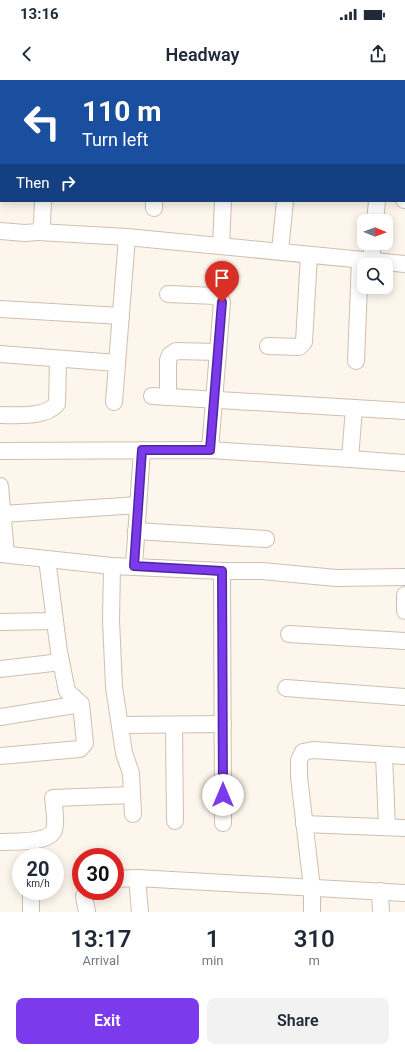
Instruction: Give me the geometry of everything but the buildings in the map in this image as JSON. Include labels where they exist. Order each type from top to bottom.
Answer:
[{"type":"street","points":[[38,232],[42,224],[43,202]]},
{"type":"street","points":[[221,246],[223,202]]},
{"type":"street","points":[[280,251],[285,202]]},
{"type":"street","points":[[376,214],[377,202]]},
{"type":"street","points":[[0,231],[126,237],[357,259]]},
{"type":"street","points":[[114,402],[126,237]]},
{"type":"street","points":[[268,346],[299,347],[304,342],[309,255]]},
{"type":"street","points":[[393,263],[405,264]]},
{"type":"street","points":[[168,294],[216,296],[222,302],[210,450]]},
{"type":"street","points":[[356,361],[363,294]]},
{"type":"street","points":[[0,309],[121,316]]},
{"type":"street","points":[[168,397],[168,360],[170,354],[176,351],[218,352]]},
{"type":"street","points":[[0,354],[117,364]]},
{"type":"street","points":[[0,415],[39,414],[51,411],[57,404],[58,359]]},
{"type":"street","points":[[152,396],[405,411]]},
{"type":"street","points":[[350,459],[354,408]]},
{"type":"street","points":[[134,566],[142,450]]},
{"type":"street","points":[[0,452],[210,450],[405,463]]},
{"type":"street","points":[[0,486],[3,554],[112,566],[222,571],[262,571],[336,578],[405,577]]},
{"type":"street","points":[[2,514],[138,505]]},
{"type":"street","points":[[136,531],[266,539]]},
{"type":"street","points":[[0,756],[80,749],[85,744],[81,704],[67,691],[61,662],[47,559]]},
{"type":"street","points":[[112,566],[111,620],[114,687],[121,725],[124,753],[131,774],[133,814]]},
{"type":"street","points":[[222,571],[223,823]]},
{"type":"street","points":[[405,594],[405,611]]},
{"type":"street","points":[[0,622],[55,620]]},
{"type":"street","points":[[289,634],[405,641]]},
{"type":"street","points":[[0,669],[61,662]]},
{"type":"street","points":[[286,688],[405,697]]},
{"type":"street","points":[[0,717],[81,704]]},
{"type":"street","points":[[121,725],[222,724]]},
{"type":"street","points":[[174,725],[175,821]]},
{"type":"street","points":[[312,912],[312,888],[304,824],[299,760],[304,752],[313,750],[405,756]]},
{"type":"street","points":[[384,755],[387,827]]},
{"type":"street","points":[[0,837],[39,840],[49,836],[54,830],[55,821],[53,798],[132,795]]},
{"type":"street","points":[[304,824],[405,828]]},
{"type":"street","points":[[137,878],[140,912]]},
{"type":"street","points":[[124,879],[137,878],[380,892],[405,892]]},
{"type":"street","points":[[380,892],[381,912]]},
{"type":"street","points":[[85,900],[87,912]]},
{"type":"route","points":[[222,302],[223,310],[210,450],[142,450],[134,566],[222,571],[223,795]]}]
